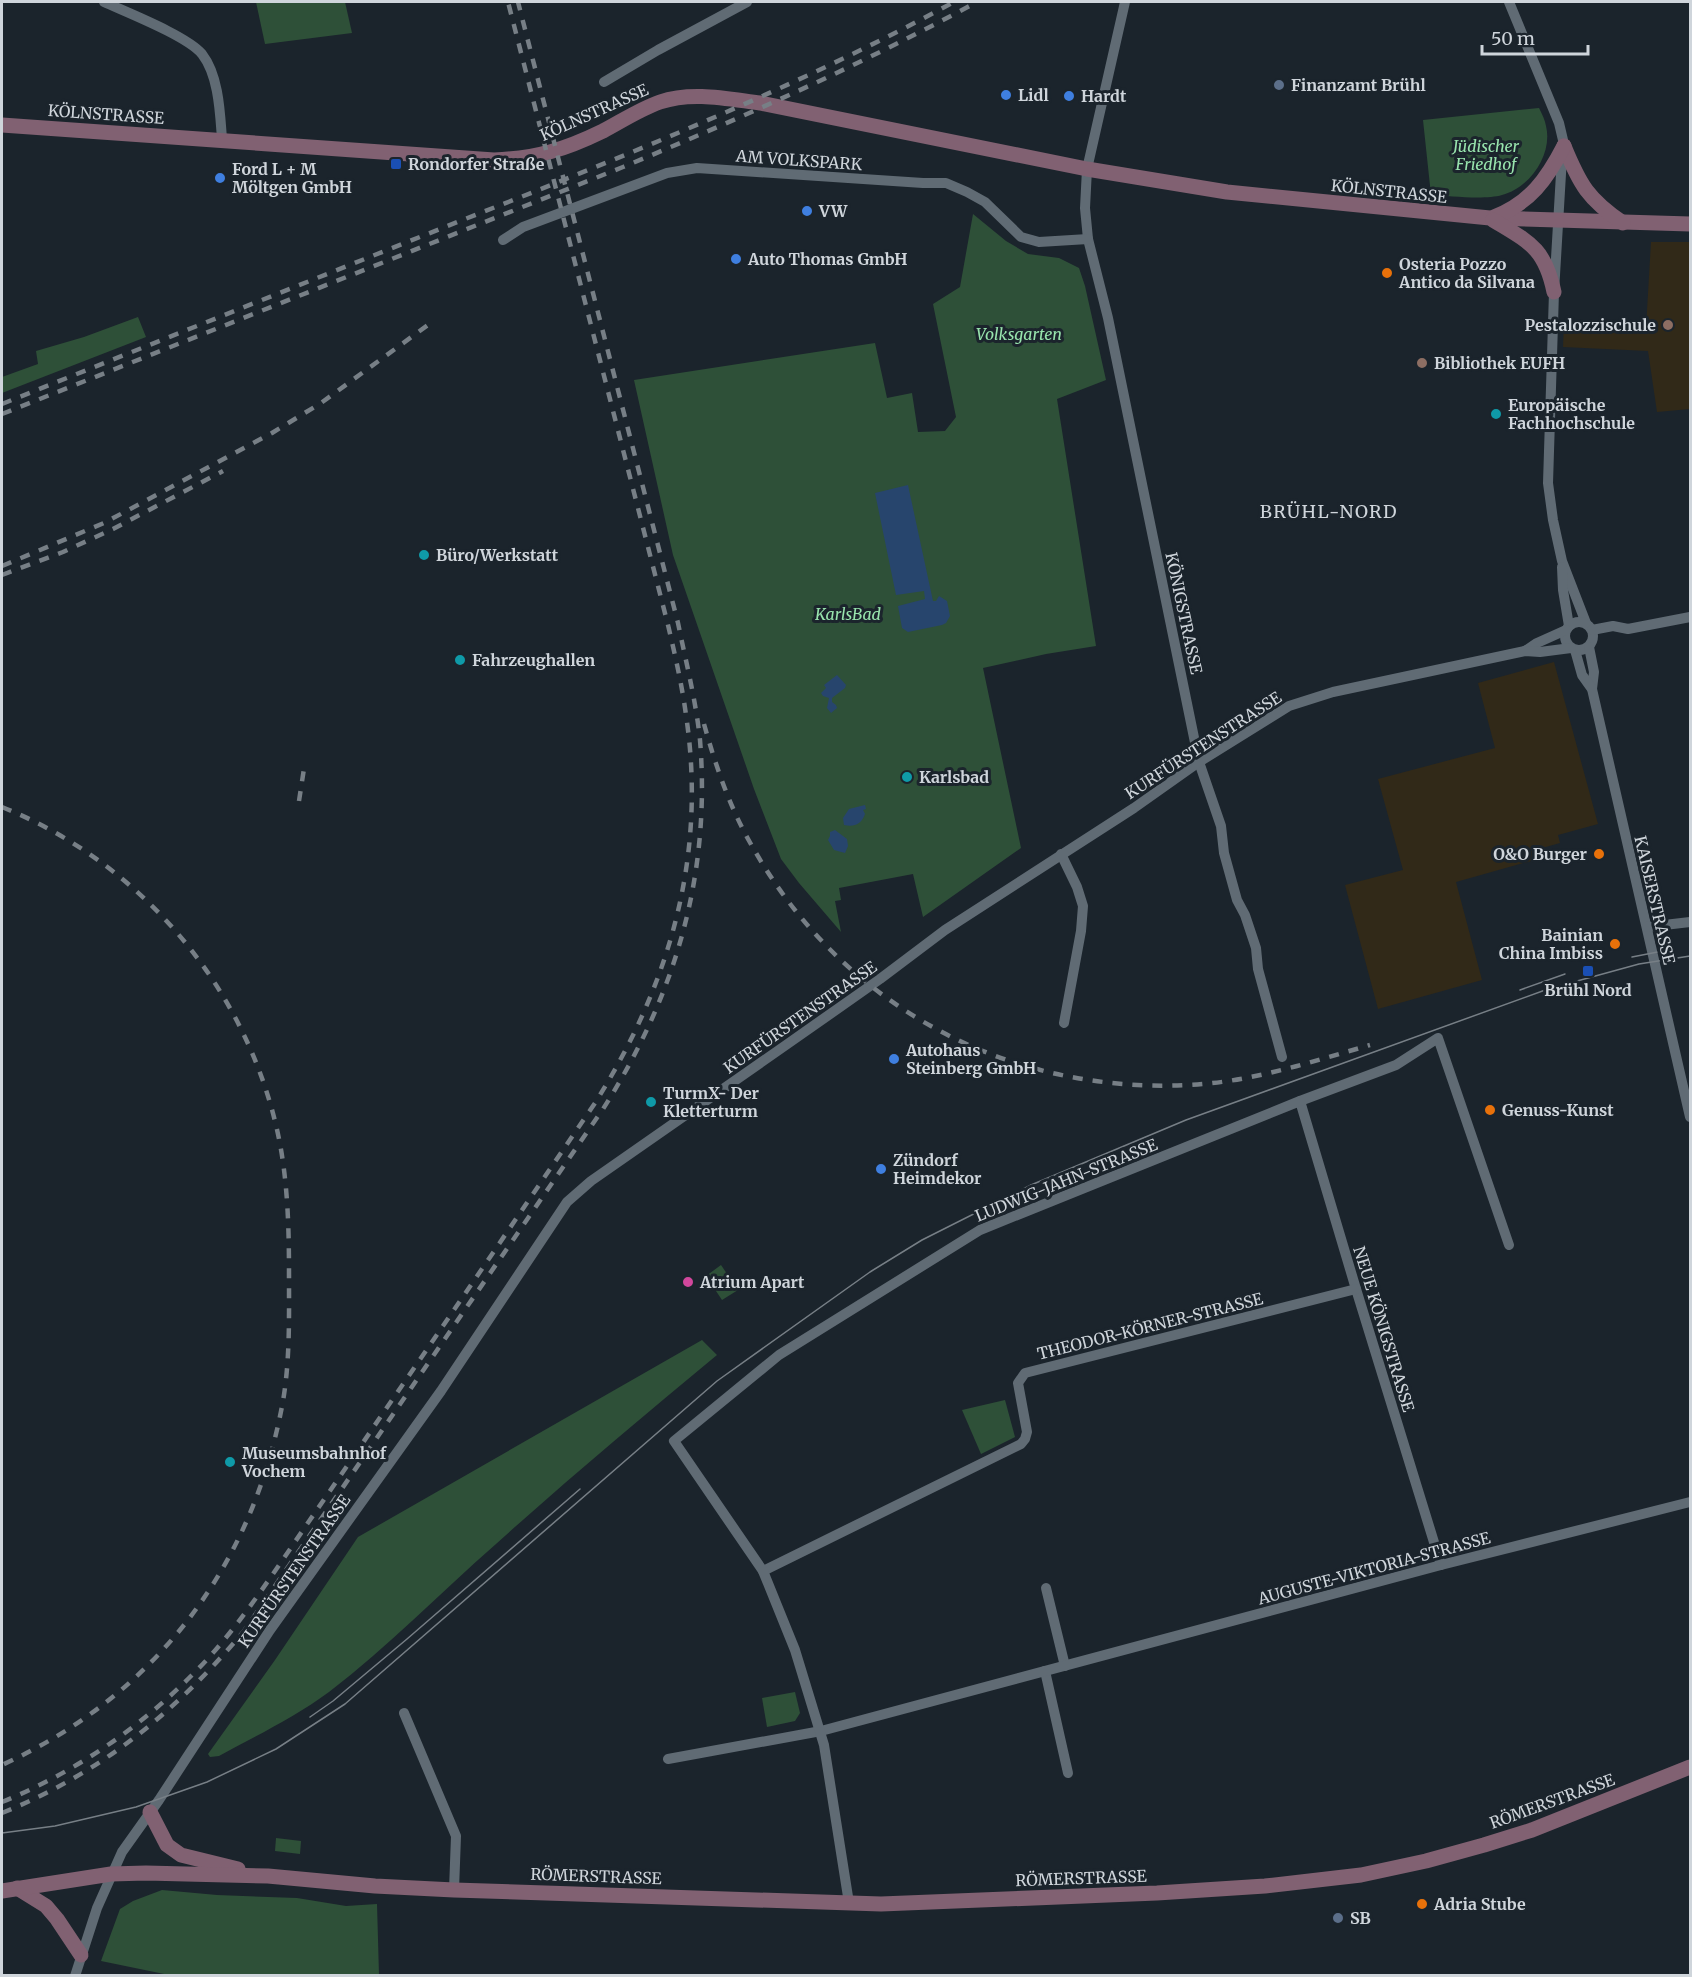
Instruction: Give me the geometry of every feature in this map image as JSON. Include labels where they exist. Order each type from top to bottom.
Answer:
[{"type":"main road","name":"KÖLNSTRASSE","points":[[2,125],[494,160],[520,159],[539,156],[566,147],[661,101],[684,97],[715,97],[771,105],[1087,169],[1227,192],[1490,219],[1690,224]]},
{"type":"main road","points":[[1490,219],[1508,211],[1533,192],[1551,172],[1564,146]]},
{"type":"main road","points":[[1564,146],[1576,178],[1587,194],[1623,223]]},
{"type":"main road","points":[[1490,219],[1536,248],[1547,267],[1554,292]]},
{"type":"main road","name":"RÖMERSTRASSE","points":[[2,1891],[111,1874],[146,1873],[268,1876],[375,1887],[881,1904],[1265,1887],[1361,1875],[1426,1861],[1532,1830],[1690,1767]]},
{"type":"main road","points":[[150,1812],[167,1845],[181,1855],[268,1876]]},
{"type":"main road","points":[[17,1888],[46,1906],[81,1955]]},
{"type":"street","points":[[104,2],[190,43],[202,54],[210,68],[219,104],[222,139]]},
{"type":"street","points":[[604,82],[747,2]]},
{"type":"street","points":[[1087,169],[1125,2]]},
{"type":"street","points":[[1509,2],[1559,123],[1564,146],[1554,292],[1548,483],[1562,561],[1593,639],[1589,646],[1580,650],[1573,649],[1566,640],[1568,628],[1562,561]]},
{"type":"street","name":"AM VOLKSPARK","points":[[502,240],[523,227],[656,177],[697,168],[946,183],[985,202],[1021,237],[1039,242],[1089,238]]},
{"type":"street","name":"KÖNIGSTRASSE","points":[[1087,169],[1085,208],[1089,238],[1108,318],[1198,762],[1221,826],[1224,853],[1237,900],[1245,915],[1256,948],[1258,969],[1282,1057]]},
{"type":"street","points":[[1568,628],[1577,622],[1589,626],[1613,626],[1628,629],[1690,617]]},
{"type":"street","name":"KURFÜRSTENSTRASSE","points":[[1525,651],[1568,628]]},
{"type":"street","name":"KAISERSTRASSE","points":[[1589,646],[1594,672],[1592,689],[1690,1117]]},
{"type":"street","name":"KURFÜRSTENSTRASSE","points":[[75,1976],[111,1874],[122,1852],[270,1630],[441,1391],[567,1202],[591,1181],[880,979],[945,930],[1134,808],[1198,762],[1289,706],[1333,692],[1525,651],[1573,649]]},
{"type":"street","name":"KAISERSTRASSE","points":[[1573,649],[1582,675],[1592,689]]},
{"type":"street","points":[[1060,854],[1077,887],[1083,906],[1081,931],[1064,1023]]},
{"type":"street","points":[[1647,927],[1690,922]]},
{"type":"street","name":"LUDWIG-JAHN-STRASSE","points":[[763,1571],[674,1441],[779,1355],[980,1230],[1300,1101],[1396,1065],[1438,1038],[1509,1245]]},
{"type":"street","name":"NEUE KÖNIGSTRASSE","points":[[1300,1101],[1441,1565]]},
{"type":"street","name":"THEODOR-KÖRNER-STRASSE","points":[[763,1571],[1020,1444],[1025,1439],[1026,1432],[1018,1383],[1025,1373],[1356,1289]]},
{"type":"street","name":"AUGUSTE-VIKTORIA-STRASSE","points":[[668,1759],[821,1731],[1441,1565],[1690,1502]]},
{"type":"street","points":[[763,1571],[795,1650],[821,1731],[849,1903]]},
{"type":"street","points":[[1046,1588],[1065,1666]]},
{"type":"street","points":[[1045,1671],[1068,1773]]},
{"type":"street","points":[[404,1713],[456,1836],[454,1890]]},
{"type":"shaded area","name":"Pestalozzischule","points":[[1651,242],[1690,242],[1690,409],[1657,412],[1648,351],[1563,347],[1564,322],[1646,328]]},
{"type":"shaded area","points":[[1554,662],[1598,824],[1558,835],[1560,843],[1542,848],[1545,857],[1456,882],[1482,980],[1378,1009],[1345,885],[1403,870],[1378,779],[1495,748],[1478,683]]},
{"type":"green space","points":[[256,2],[345,2],[352,33],[265,44]]},
{"type":"green space","name":"Jüdischer Friedhof","points":[[1539,108],[1546,126],[1546,148],[1537,168],[1522,185],[1502,195],[1486,197],[1431,195],[1423,120]]},
{"type":"green space","name":"KarlsBad","points":[[973,214],[1006,241],[1028,254],[1059,258],[1079,268],[1085,286],[1106,380],[1057,399],[1096,646],[983,668],[1021,848],[923,917],[913,874],[839,888],[841,900],[835,901],[841,932],[781,859],[754,789],[673,555],[634,380],[875,343],[887,398],[912,393],[918,432],[945,431],[956,417],[933,304],[960,287]]},
{"type":"green space","points":[[138,317],[146,337],[2,393],[2,377],[38,364],[36,351],[84,337]]},
{"type":"green space","points":[[721,1265],[738,1290],[722,1300],[706,1276]]},
{"type":"green space","points":[[702,1340],[717,1355],[550,1496],[372,1657],[303,1710],[219,1756],[210,1757],[208,1754],[358,1537]]},
{"type":"green space","points":[[1005,1400],[1015,1437],[981,1454],[962,1410]]},
{"type":"green space","points":[[795,1692],[800,1713],[795,1721],[767,1727],[762,1698]]},
{"type":"green space","points":[[276,1838],[301,1841],[300,1854],[275,1851]]},
{"type":"green space","points":[[162,1890],[297,1898],[346,1906],[377,1904],[379,1975],[169,1975],[101,1961],[120,1909],[133,1901]]},
{"type":"water","points":[[908,485],[933,601],[936,601],[939,596],[947,601],[950,616],[942,625],[908,632],[902,628],[898,606],[925,599],[924,591],[896,595],[875,493]]},
{"type":"water","points":[[837,675],[846,685],[832,698],[837,708],[831,713],[827,708],[829,698],[821,693],[826,688],[824,685]]},
{"type":"water","points":[[865,805],[866,809],[863,810],[865,814],[859,823],[851,826],[844,825],[843,818],[849,809]]},
{"type":"water","points":[[835,830],[847,839],[848,846],[845,853],[834,850],[828,840],[830,832]]},
{"type":"tram line","points":[[1632,957],[1673,949]]},
{"type":"tram line","points":[[2,1833],[55,1826],[136,1807],[207,1782],[276,1749],[345,1704],[717,1381],[870,1272],[922,1240],[1031,1185],[1186,1120],[1548,989],[1639,964],[1690,956]]},
{"type":"tram line","points":[[1520,990],[1565,974]]},
{"type":"tram line","points":[[310,1717],[333,1701],[407,1639],[580,1489]]},
{"type":"railway","points":[[2,1802],[79,1764],[126,1732],[191,1676],[242,1618],[595,1103],[644,1012],[677,917],[686,868],[691,818],[691,767],[686,715],[676,659],[508,2]]},
{"type":"railway","points":[[2,1813],[72,1779],[135,1737],[191,1688],[244,1631],[603,1109],[650,1023],[683,933],[700,839],[702,790],[696,711],[678,623],[518,2]]},
{"type":"railway","points":[[2,404],[710,119],[833,63],[954,2]]},
{"type":"railway","points":[[2,414],[668,148],[846,68],[977,2]]},
{"type":"railway","points":[[2,566],[104,523],[272,433],[321,403],[432,322]]},
{"type":"railway","points":[[2,575],[63,552],[113,529],[223,471]]},
{"type":"railway","points":[[704,724],[737,817],[752,846],[789,903],[833,952],[882,994],[936,1029],[994,1056],[1057,1074],[1122,1084],[1189,1085],[1235,1080],[1258,1076],[1370,1045]]},
{"type":"railway","points":[[299,801],[305,762]]},
{"type":"railway","points":[[2,807],[54,832],[101,862],[145,899],[183,940],[217,986],[244,1036],[266,1089],[280,1144],[285,1176],[289,1242],[288,1354],[283,1401],[269,1461],[248,1518],[222,1570],[189,1619],[151,1663],[107,1702],[57,1736],[2,1765]]},
{"type":"place","name":"Finanzamt Brühl","points":[[1279,85]]},
{"type":"place","name":"Lidl","points":[[1006,95]]},
{"type":"place","name":"Hardt","points":[[1069,96]]},
{"type":"place","name":"Rondorfer Straße","points":[[396,164]]},
{"type":"place","name":"Ford L + M Möltgen GmbH","points":[[220,178]]},
{"type":"place","name":"VW","points":[[807,211]]},
{"type":"place","name":"Auto Thomas GmbH","points":[[736,259]]},
{"type":"place","name":"Osteria Pozzo Antico da Silvana","points":[[1387,273]]},
{"type":"place","name":"Pestalozzischule","points":[[1668,325]]},
{"type":"place","name":"Bibliothek EUFH","points":[[1422,363]]},
{"type":"place","name":"Europäische Fachhochschule","points":[[1496,414]]},
{"type":"place","name":"Büro/Werkstatt","points":[[424,555]]},
{"type":"place","name":"Fahrzeughallen","points":[[460,660]]},
{"type":"place","name":"Karlsbad","points":[[907,777]]},
{"type":"place","name":"O&O Burger","points":[[1599,854]]},
{"type":"place","name":"Bainian China Imbiss","points":[[1615,944]]},
{"type":"place","name":"Brühl Nord","points":[[1588,971]]},
{"type":"place","name":"Autohaus Steinberg GmbH","points":[[894,1059]]},
{"type":"place","name":"TurmX- Der Kletterturm","points":[[651,1102]]},
{"type":"place","name":"Genuss-Kunst","points":[[1490,1110]]},
{"type":"place","name":"Zündorf Heimdekor","points":[[881,1169]]},
{"type":"place","name":"Atrium Apart","points":[[688,1282]]},
{"type":"place","name":"Museumsbahnhof Vochem","points":[[230,1462]]},
{"type":"place","name":"Adria Stube","points":[[1422,1904]]},
{"type":"place","name":"SB","points":[[1338,1918]]},
{"type":"district","name":"BRÜHL-NORD","points":[[1329,512]]},
{"type":"park label","name":"Volksgarten","points":[[1019,334]]}]
